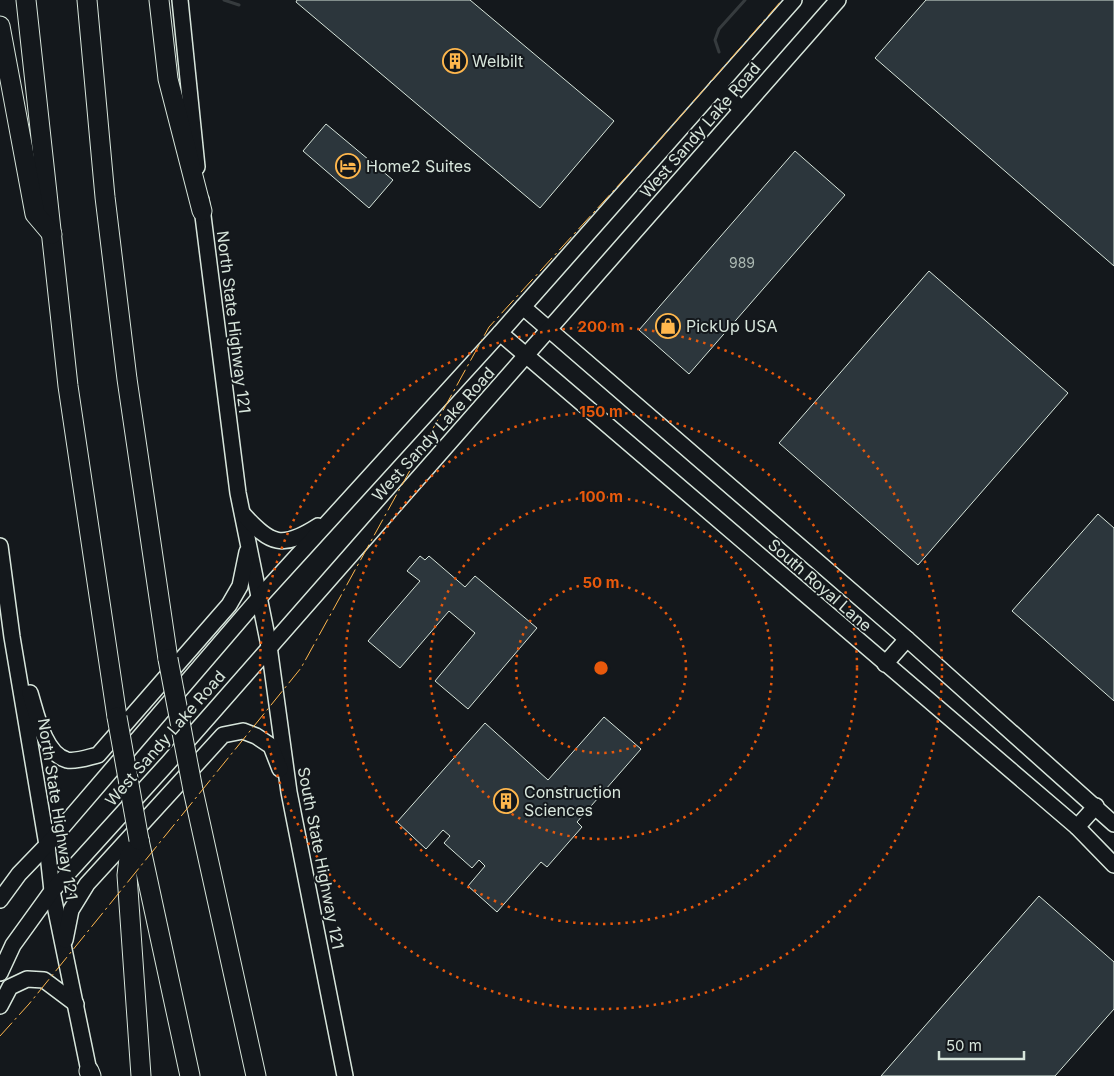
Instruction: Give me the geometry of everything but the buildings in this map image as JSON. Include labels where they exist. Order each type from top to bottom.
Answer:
[{"type":"highway","points":[[26,0],[71,405],[117,717],[139,840],[190,1076]]},
{"type":"highway","points":[[159,0],[168,79],[202,211]]},
{"type":"highway","points":[[89,3],[105,197],[127,379],[168,659],[192,790],[256,1076]]},
{"type":"highway","points":[[0,26],[36,214],[52,234]]},
{"type":"highway","points":[[139,840],[129,858],[127,875],[141,1068]]},
{"type":"main road","name":"North State Highway 121","points":[[180,0],[202,211],[238,493],[269,646]]},
{"type":"main road","name":"West Sandy Lake Road","points":[[0,900],[19,874],[47,846],[260,598],[524,307],[794,0]]},
{"type":"main road","name":"West Sandy Lake Road","points":[[0,973],[13,945],[52,892],[168,763],[838,0]]},
{"type":"main road","points":[[717,87],[742,109]]},
{"type":"main road","name":"South Royal Lane","points":[[524,307],[907,639],[1114,824]]},
{"type":"main road","name":"South Royal Lane","points":[[500,333],[1077,827],[1114,866]]},
{"type":"main road","points":[[242,513],[265,535],[273,540],[285,541],[298,539],[332,518]]},
{"type":"main road","points":[[12,637],[42,732],[54,752],[67,760],[98,755],[229,605],[240,586],[249,543]]},
{"type":"main road","name":"North State Highway 121","points":[[0,546],[12,637],[47,846],[52,892],[90,1074]]},
{"type":"main road","points":[[885,664],[907,639]]},
{"type":"main road","name":"South State Highway 121","points":[[269,646],[289,792],[345,1076]]},
{"type":"main road","points":[[64,945],[71,910],[87,884],[223,735],[243,731],[256,736],[271,746],[289,792]]},
{"type":"main road","points":[[1077,827],[1096,806]]},
{"type":"main road","points":[[0,1006],[10,987],[27,979],[44,980],[76,1004]]},
{"type":"waterway","points":[[224,0],[239,5]]},
{"type":"waterway","points":[[719,52],[715,40],[719,29],[745,0]]},
{"type":"power","points":[[0,1036],[29,1004],[301,668],[489,327],[658,142],[782,0]]},
{"type":"place","name":"Welbilt","points":[[455,61]]},
{"type":"place","name":"Home2 Suites","points":[[348,166]]},
{"type":"place","name":"PickUp USA","points":[[668,326]]},
{"type":"place","name":"Construction Sciences","points":[[506,801]]}]
